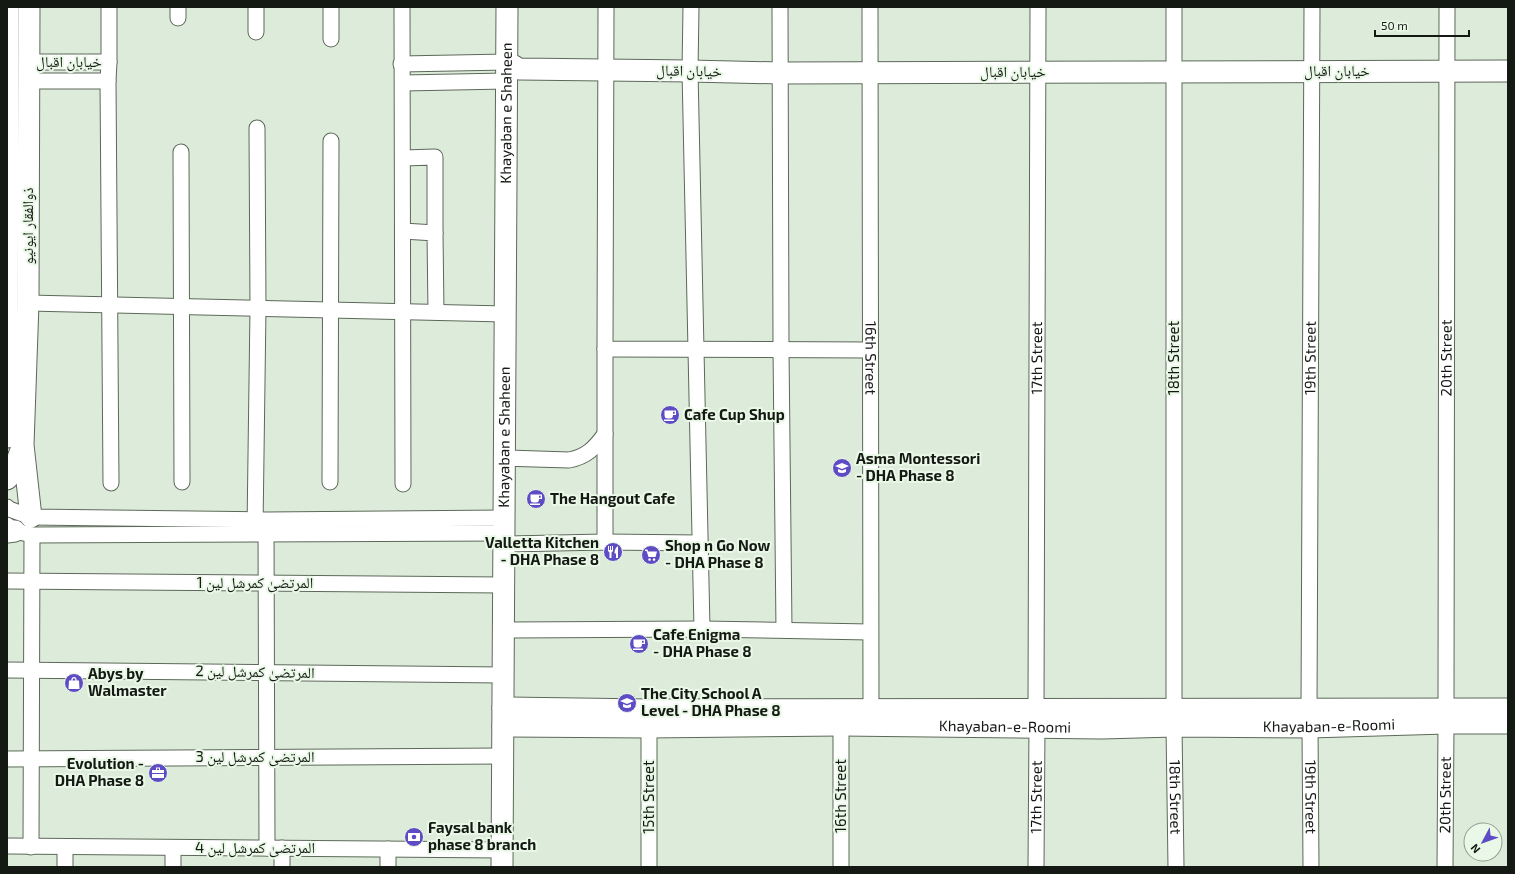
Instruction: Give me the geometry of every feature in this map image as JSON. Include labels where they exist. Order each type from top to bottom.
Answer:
[{"type":"street","name":"ذوالفقار ایونیو","points":[[8,7],[11,439]]},
{"type":"street","name":"ذوالفقار ایونیو","points":[[11,439],[28,303],[28,7]]},
{"type":"street","points":[[108,7],[111,483]]},
{"type":"street","points":[[256,7],[256,32]]},
{"type":"street","points":[[331,7],[331,39]]},
{"type":"street","points":[[402,7],[403,484]]},
{"type":"street","name":"Khayaban e Shaheen","points":[[502,858],[505,314],[510,71],[507,7]]},
{"type":"street","points":[[605,542],[604,70],[606,7]]},
{"type":"street","points":[[691,7],[690,71],[702,629]]},
{"type":"street","points":[[780,7],[784,630]]},
{"type":"street","name":"16th Street","points":[[870,7],[871,709]]},
{"type":"street","name":"17th Street","points":[[1036,867],[1038,7]]},
{"type":"street","name":"18th Street","points":[[1174,7],[1174,717],[1176,867]]},
{"type":"street","name":"19th Street","points":[[1311,867],[1312,7]]},
{"type":"street","name":"20th Street","points":[[1445,867],[1447,7]]},
{"type":"street","name":"خیابان اقبال","points":[[28,72],[109,62]]},
{"type":"street","name":"خیابان اقبال","points":[[401,64],[510,71],[604,70],[780,73],[1508,71]]},
{"type":"street","name":"خیابان اقبال","points":[[403,83],[510,71]]},
{"type":"street","name":"خیابان اقبال","points":[[28,72],[108,81]]},
{"type":"street","points":[[257,128],[261,527],[267,583],[267,757],[275,848],[282,867]]},
{"type":"street","points":[[330,482],[331,141]]},
{"type":"street","points":[[181,152],[182,482]]},
{"type":"street","points":[[403,158],[435,157],[436,312]]},
{"type":"street","points":[[403,231],[435,233]]},
{"type":"street","points":[[28,303],[505,314]]},
{"type":"street","points":[[605,349],[870,350]]},
{"type":"street","points":[[504,458],[577,459],[586,455],[596,447],[605,434]]},
{"type":"street","points":[[7,479],[13,472],[11,439]]},
{"type":"street","points":[[11,439],[19,528],[32,581],[31,847]]},
{"type":"street","points":[[7,507],[10,509],[19,528]]},
{"type":"street","points":[[19,528],[261,527],[504,531],[605,542],[700,543]]},
{"type":"street","name":"المرتضیٰ کمرشل لین 1","points":[[7,581],[504,585]]},
{"type":"street","points":[[503,630],[702,629],[870,632]]},
{"type":"street","name":"المرتضیٰ کمرشل لین 2","points":[[7,670],[503,675]]},
{"type":"street","name":"Khayaban-e-Roomi","points":[[503,717],[871,709],[1037,718]]},
{"type":"street","name":"Khayaban-e-Roomi","points":[[503,717],[649,727],[841,725],[1037,718],[1310,718],[1446,716],[1508,709]]},
{"type":"street","name":"Khayaban-e-Roomi","points":[[1446,716],[1508,723]]},
{"type":"street","name":"16th Street","points":[[841,725],[841,867]]},
{"type":"street","name":"15th Street","points":[[649,727],[649,867]]},
{"type":"street","name":"المرتضیٰ کمرشل لین 3","points":[[7,759],[503,756]]},
{"type":"street","name":"المرتضیٰ کمرشل لین 4","points":[[7,846],[388,849],[502,858]]},
{"type":"street","points":[[65,847],[65,867]]},
{"type":"street","points":[[173,848],[173,867]]},
{"type":"street","points":[[388,849],[388,867]]},
{"type":"place","name":"Cafe Cup Shup","points":[[670,415]]},
{"type":"place","name":"Asma Montessori - DHA Phase 8","points":[[842,468]]},
{"type":"place","name":"The Hangout Cafe","points":[[536,499]]},
{"type":"place","name":"Valletta Kitchen - DHA Phase 8","points":[[613,552]]},
{"type":"place","name":"Shop n Go Now - DHA Phase 8","points":[[651,555]]},
{"type":"place","name":"Cafe Enigma - DHA Phase 8","points":[[639,644]]},
{"type":"place","name":"Abys by Walmaster","points":[[74,683]]},
{"type":"place","name":"The City School A Level - DHA Phase 8","points":[[627,703]]},
{"type":"place","name":"Evolution - DHA Phase 8","points":[[158,773]]},
{"type":"place","name":"Faysal bank phase 8 branch","points":[[414,837]]}]
